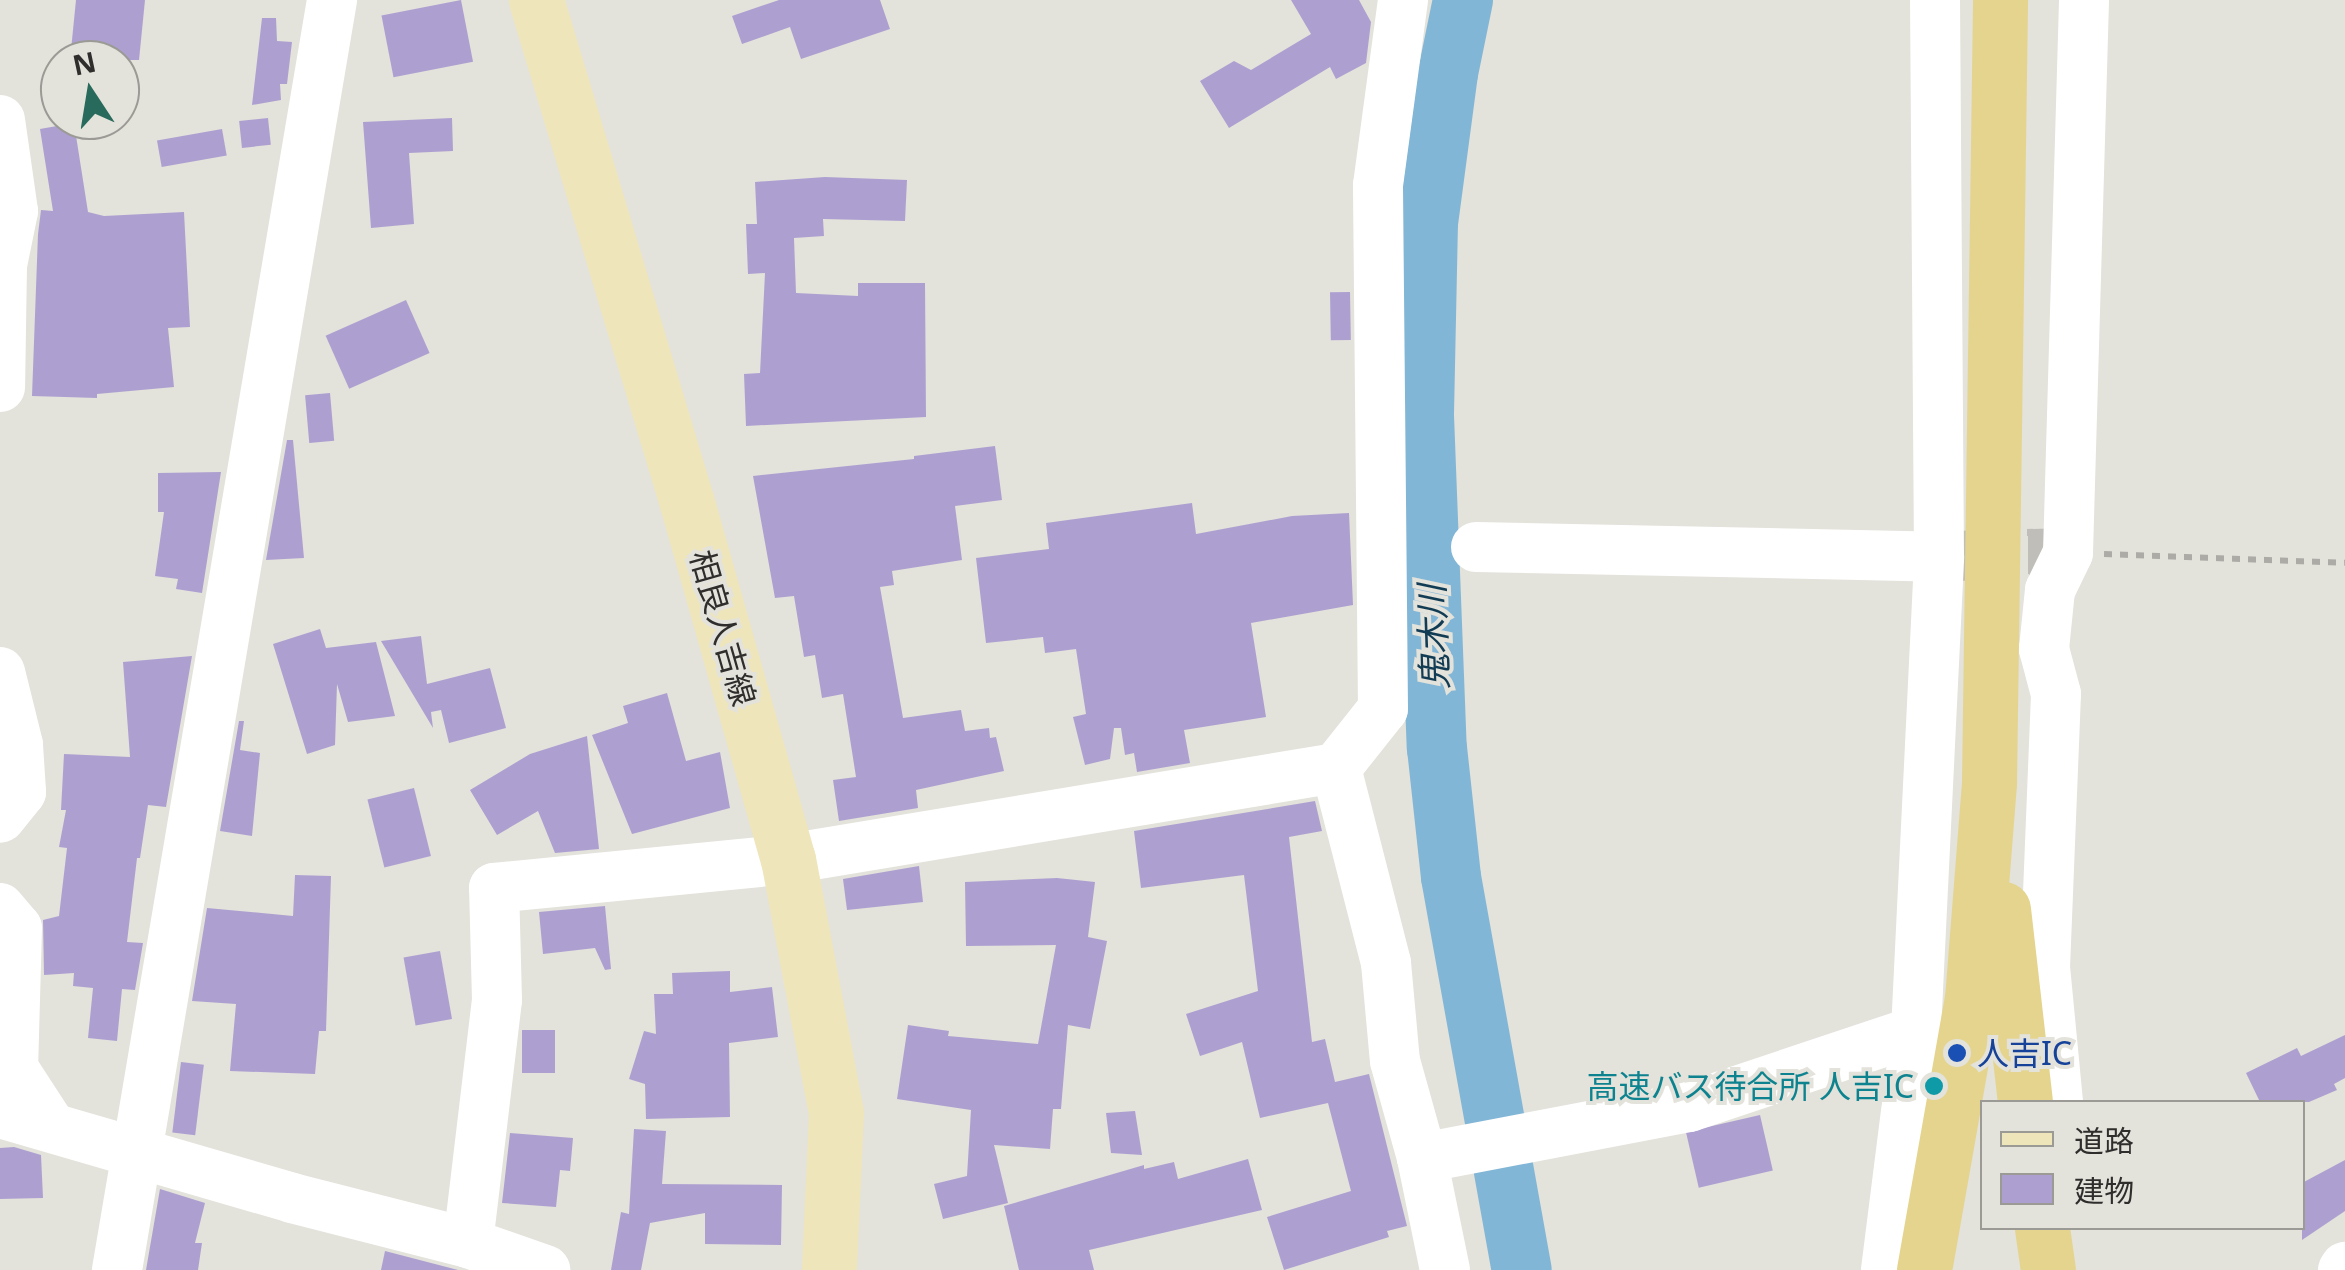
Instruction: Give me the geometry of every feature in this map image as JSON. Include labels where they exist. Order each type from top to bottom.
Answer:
[{"type":"highway","points":[[1924,1270],[1972,999],[1989,782],[2000,0]]},
{"type":"highway","points":[[1989,782],[2032,1098]]},
{"type":"highway","points":[[1953,1270],[1969,1200],[1976,1095],[1972,999]]},
{"type":"highway","points":[[2023,1230],[2029,1270]]},
{"type":"highway","points":[[2042,1230],[2048,1270]]},
{"type":"main road","name":"相良人吉線","points":[[536,0],[688,503],[788,860],[836,1113],[829,1270]]},
{"type":"street","points":[[116,1270],[332,0]]},
{"type":"street","points":[[468,1243],[497,1000],[494,888],[788,860],[1336,768],[1384,709],[1378,185],[1403,0]]},
{"type":"street","points":[[1886,1270],[1916,1031],[1939,557],[1935,0]]},
{"type":"street","points":[[2032,1098],[2045,968],[2056,694],[2044,649],[2050,590],[2068,553],[2084,0]]},
{"type":"street","points":[[0,120],[13,211],[1,265],[0,386]]},
{"type":"street","points":[[1476,547],[1939,557]]},
{"type":"street","points":[[0,675],[9,750],[21,792],[0,818]]},
{"type":"street","points":[[1336,768],[1386,963],[1395,1060],[1422,1158],[1445,1270]]},
{"type":"street","points":[[0,908],[17,928],[14,1068],[50,1126]]},
{"type":"street","points":[[1422,1158],[1690,1107],[1916,1031]]},
{"type":"street","points":[[0,1112],[468,1243],[545,1270]]},
{"type":"street","points":[[2069,1230],[2073,1270]]},
{"type":"path","points":[[2068,553],[2345,562]]},
{"type":"building","points":[[76,0],[145,0],[140,50],[140,40],[72,40]]},
{"type":"building","points":[[461,0],[473,62],[394,77],[381,15]]},
{"type":"building","points":[[779,0],[880,0],[890,29],[801,59],[790,27],[742,44],[732,16]]},
{"type":"building","points":[[1291,0],[1359,0],[1371,22],[1366,63],[1336,79],[1330,67],[1229,128],[1200,81],[1234,61],[1251,70],[1311,34]]},
{"type":"building","points":[[262,18],[276,18],[277,41],[292,42],[287,84],[280,84],[281,100],[252,105]]},
{"type":"building","points":[[268,118],[271,145],[242,148],[239,121]]},
{"type":"building","points":[[452,118],[453,151],[409,153],[414,224],[371,228],[363,122]]},
{"type":"building","points":[[222,129],[227,156],[162,167],[157,140]]},
{"type":"building","points":[[42,140],[77,140],[88,212],[104,216],[184,212],[190,327],[168,328],[174,387],[97,394],[97,398],[32,396],[38,234],[41,210],[53,211]]},
{"type":"building","points":[[825,177],[907,180],[905,221],[823,219],[824,236],[794,238],[796,293],[858,296],[858,283],[925,283],[926,417],[746,426],[744,374],[760,373],[765,273],[748,274],[746,224],[757,224],[755,182]]},
{"type":"building","points":[[1330,292],[1350,292],[1351,340],[1331,340]]},
{"type":"building","points":[[406,300],[430,353],[349,389],[326,336]]},
{"type":"building","points":[[330,393],[334,441],[309,443],[305,395]]},
{"type":"building","points":[[287,440],[293,440],[304,558],[266,560]]},
{"type":"building","points":[[995,446],[1002,500],[955,506],[962,560],[892,571],[894,585],[880,587],[903,718],[961,710],[965,731],[989,728],[990,738],[996,737],[1004,771],[916,790],[918,808],[839,821],[833,780],[856,777],[843,694],[822,698],[815,655],[804,657],[794,596],[775,598],[753,476]]},
{"type":"building","points":[[221,472],[202,593],[176,589],[178,579],[155,576],[164,512],[158,512],[158,473]]},
{"type":"building","points":[[1192,503],[1196,534],[1292,516],[1349,513],[1353,605],[1251,623],[1266,717],[1184,730],[1190,763],[1137,772],[1134,753],[1125,755],[1121,728],[1114,728],[1110,759],[1085,765],[1073,717],[1086,714],[1076,649],[1045,653],[1043,637],[986,643],[976,558],[1049,549],[1046,523]]},
{"type":"building","points":[[320,629],[326,648],[376,642],[395,716],[348,722],[337,684],[335,745],[307,754],[273,644]]},
{"type":"building","points":[[421,636],[427,684],[490,668],[506,728],[449,743],[441,710],[431,712],[433,728],[381,641]]},
{"type":"building","points":[[192,656],[166,807],[148,805],[137,858],[127,942],[143,943],[135,990],[122,989],[117,1041],[88,1038],[93,988],[73,986],[74,973],[44,975],[43,920],[59,916],[67,848],[59,847],[66,810],[61,810],[64,754],[130,757],[123,662]]},
{"type":"building","points":[[667,693],[686,761],[720,752],[730,808],[632,834],[592,735],[628,723],[623,706]]},
{"type":"building","points":[[239,721],[244,721],[240,750],[260,753],[252,836],[220,831]]},
{"type":"building","points":[[587,736],[599,849],[555,853],[538,811],[497,835],[470,790],[530,754]]},
{"type":"building","points":[[414,788],[431,856],[384,868],[367,800]]},
{"type":"building","points":[[1315,801],[1322,831],[1289,837],[1312,1042],[1325,1039],[1335,1082],[1369,1074],[1407,1226],[1387,1231],[1389,1237],[1284,1270],[1267,1217],[1351,1191],[1328,1103],[1260,1118],[1242,1042],[1200,1056],[1186,1014],[1258,991],[1244,875],[1141,888],[1134,831]]},
{"type":"building","points":[[919,866],[923,902],[847,910],[843,879]]},
{"type":"building","points":[[295,875],[331,876],[326,1031],[319,1031],[315,1074],[230,1071],[236,1004],[192,1001],[207,908],[293,916]]},
{"type":"building","points":[[1057,878],[1095,882],[1088,937],[1107,941],[1090,1029],[1068,1025],[1061,1109],[1053,1109],[1050,1149],[994,1145],[1008,1203],[943,1219],[934,1184],[967,1176],[971,1110],[897,1099],[908,1025],[949,1031],[948,1036],[1038,1044],[1056,945],[966,946],[965,882]]},
{"type":"building","points":[[605,906],[611,969],[605,970],[595,948],[543,954],[539,912]]},
{"type":"building","points":[[440,951],[452,1019],[416,1025],[404,957]]},
{"type":"building","points":[[730,971],[730,992],[772,987],[778,1037],[729,1043],[730,1117],[646,1119],[645,1084],[629,1079],[644,1031],[656,1034],[654,994],[673,994],[672,973]]},
{"type":"building","points":[[522,1030],[555,1030],[555,1073],[522,1073]]},
{"type":"building","points":[[2345,1035],[2345,1078],[2334,1084],[2337,1090],[2309,1102],[2259,1100],[2246,1073],[2297,1048],[2301,1056]]},
{"type":"building","points":[[181,1062],[204,1065],[195,1135],[172,1132]]},
{"type":"building","points":[[1135,1111],[1142,1155],[1111,1153],[1106,1113]]},
{"type":"building","points":[[1760,1115],[1773,1171],[1699,1188],[1686,1132]]},
{"type":"building","points":[[634,1129],[666,1131],[662,1184],[782,1185],[781,1245],[705,1244],[705,1213],[650,1223],[641,1270],[611,1270],[621,1212],[629,1214]]},
{"type":"building","points":[[510,1133],[573,1138],[570,1171],[560,1170],[556,1207],[502,1203]]},
{"type":"building","points":[[14,1147],[41,1155],[43,1198],[0,1199],[0,1148]]},
{"type":"building","points":[[1248,1159],[1262,1210],[1089,1250],[1094,1270],[1019,1270],[1004,1206],[1144,1165],[1144,1169],[1174,1162],[1178,1179]]},
{"type":"building","points":[[2345,1160],[2345,1211],[2302,1240],[2305,1230],[2305,1181]]},
{"type":"building","points":[[160,1189],[205,1203],[195,1243],[202,1243],[198,1270],[146,1270]]},
{"type":"building","points":[[385,1251],[458,1270],[381,1270]]},
{"type":"waterway","name":"鬼木川","points":[[1463,0],[1448,73],[1428,222],[1424,416],[1437,748],[1451,877],[1522,1270]]},
{"type":"tunnel","points":[[1953,556],[2068,553]]},
{"type":"place","name":"人吉IC","points":[[1957,1053]]},
{"type":"place","name":"高速バス待合所 人吉IC","points":[[1934,1086]]}]
